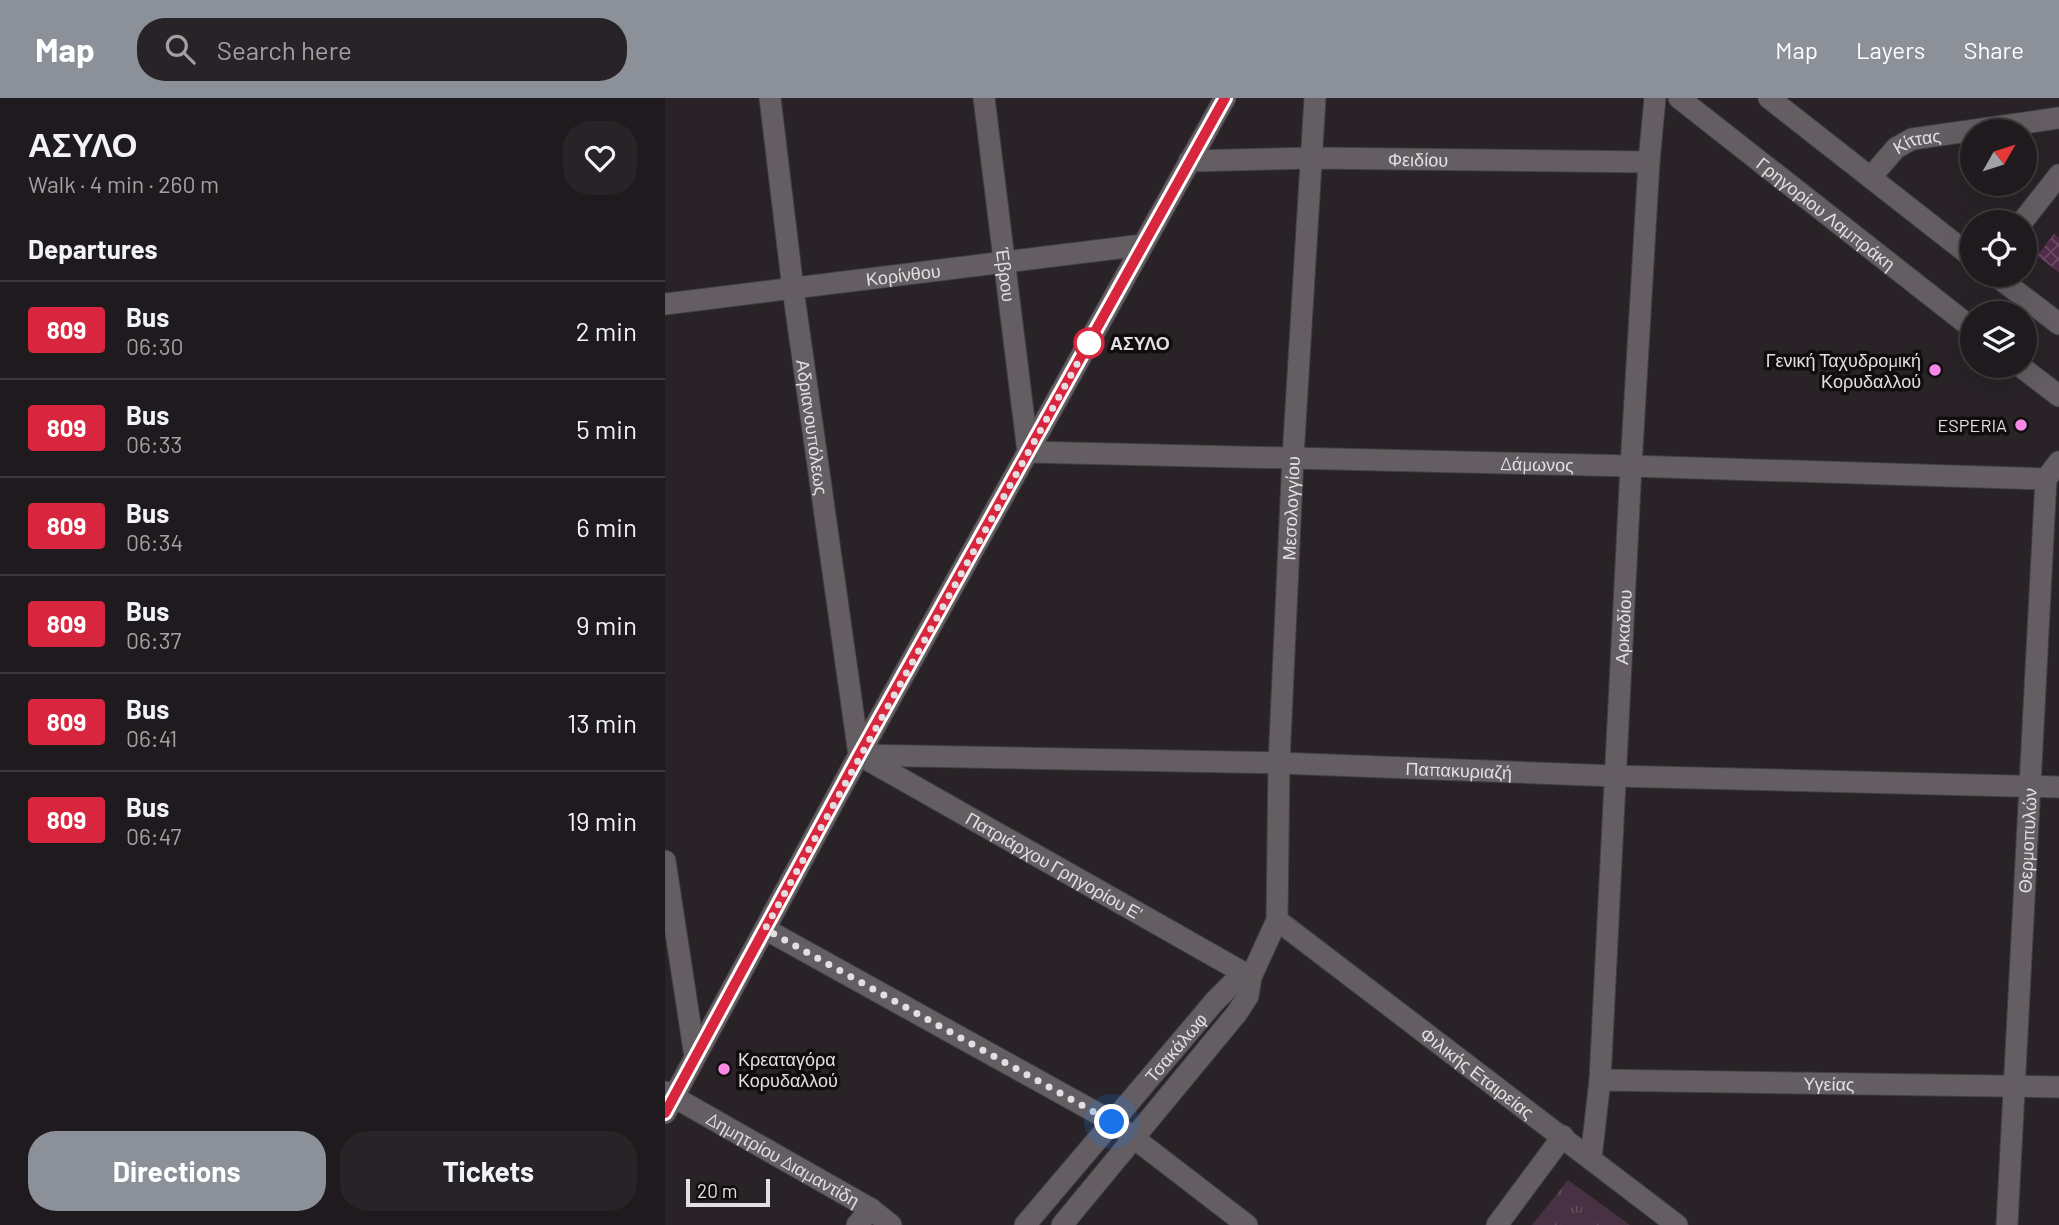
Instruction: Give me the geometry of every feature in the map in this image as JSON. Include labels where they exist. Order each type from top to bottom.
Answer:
[{"type":"street","name":"Αδριανουπόλεως","points":[[770,98],[793,289],[859,755]]},
{"type":"street","name":"Έβρου","points":[[983,98],[1028,452]]},
{"type":"street","points":[[668,1101],[695,1057],[859,755],[1224,98]]},
{"type":"street","name":"Μεσολογγίου","points":[[1277,920],[1279,763],[1293,457],[1315,98]]},
{"type":"street","name":"Αρκαδίου","points":[[1591,1158],[1599,1080],[1631,466],[1655,98]]},
{"type":"street","name":"Γρηγορίου Λαμπράκη","points":[[1679,98],[1960,319]]},
{"type":"street","points":[[1769,98],[1960,247]]},
{"type":"street","name":"Κίττας","points":[[1871,177],[1896,148],[1912,139],[2059,118]]},
{"type":"street","name":"Φειδίου","points":[[1189,161],[1313,158],[1649,162]]},
{"type":"street","points":[[2031,210],[2059,175]]},
{"type":"street","name":"Κορίνθου","points":[[665,304],[1143,246]]},
{"type":"street","points":[[2011,287],[2059,324]]},
{"type":"street","points":[[2036,378],[2059,396]]},
{"type":"street","name":"Δάμωνος","points":[[1028,452],[1631,466],[2052,470]]},
{"type":"street","name":"Θερμοπυλών","points":[[2007,1225],[2030,786],[2052,470]]},
{"type":"street","name":"Παπακυριαζή","points":[[859,755],[1279,763],[1614,776],[2059,787]]},
{"type":"street","name":"Πατριάρχου Γρηγορίου Ε'","points":[[859,755],[1251,977]]},
{"type":"street","points":[[665,861],[695,1057]]},
{"type":"street","name":"Τσακάλωφ","points":[[1062,1225],[1237,1013],[1248,996],[1251,977],[1277,920]]},
{"type":"street","name":"Φιλικής Εταιρείας","points":[[1277,920],[1677,1225]]},
{"type":"street","points":[[765,929],[1112,1122],[1247,1225]]},
{"type":"street","name":"Τσακάλωφ","points":[[1025,1225],[1219,997],[1232,984],[1251,977]]},
{"type":"street","name":"Υγείας","points":[[1599,1080],[2059,1087]]},
{"type":"street","name":"Δημητρίου Διαμαντίδη","points":[[668,1101],[864,1217],[891,1225]]},
{"type":"street","points":[[1497,1225],[1563,1136]]},
{"type":"green space","points":[[1568,1180],[1630,1225],[1532,1225]]},
{"type":"building","points":[[2054,234],[2059,238],[2059,272],[2037,256]]},
{"type":"bus line","name":"809","points":[[665,1113],[859,755],[1225,98]]},
{"type":"place","name":"ΑΣΥΛΟ","points":[[1089,343]]},
{"type":"place","name":"Γενική Ταχυδρομική Κορυδαλλού","points":[[1935,370]]},
{"type":"place","name":"ESPERIA","points":[[2021,425]]},
{"type":"place","name":"Κρεαταγόρα Κορυδαλλού","points":[[724,1069]]},
{"type":"route","points":[[1089,343],[1092,337],[765,929],[1112,1122]]}]
